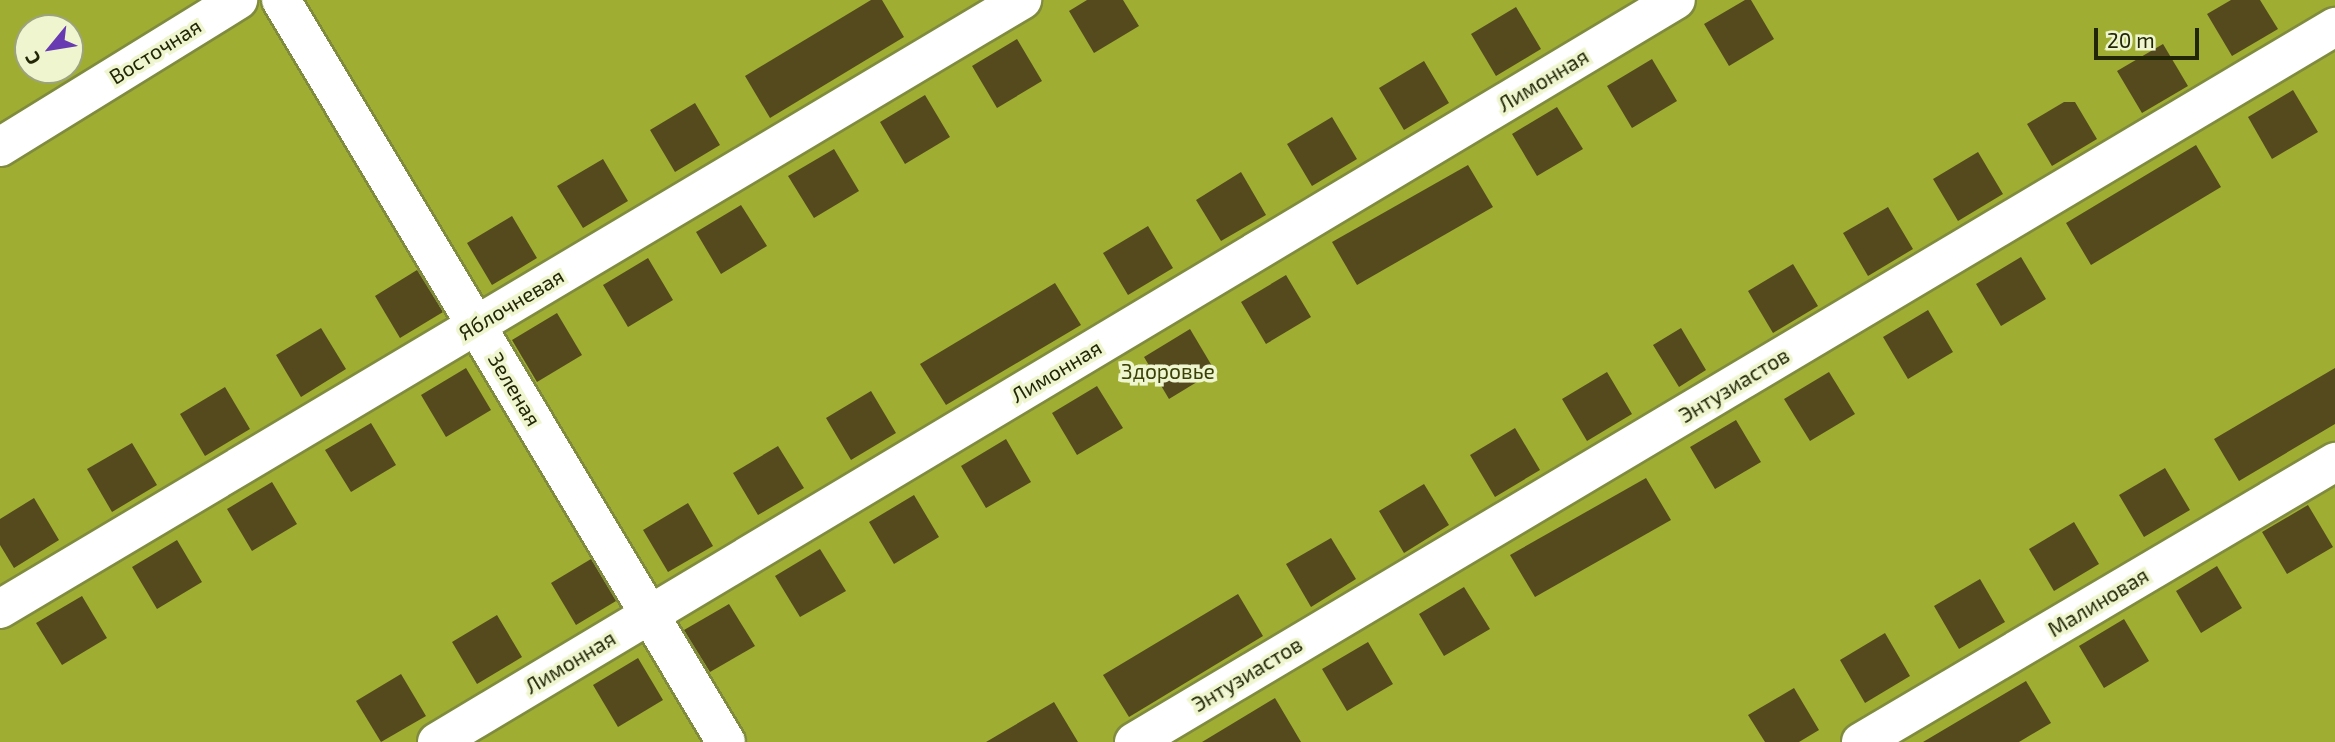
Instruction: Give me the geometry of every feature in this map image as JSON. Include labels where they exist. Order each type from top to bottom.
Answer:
[{"type":"street","name":"Восточная","points":[[0,147],[238,0]]},
{"type":"street","name":"Зеленая","points":[[281,0],[652,613],[726,742]]},
{"type":"street","name":"Яблочневая","points":[[0,609],[1022,0]]},
{"type":"street","name":"Лимонная","points":[[437,742],[1676,0]]},
{"type":"street","name":"Энтузиастов","points":[[1133,742],[2335,27]]},
{"type":"street","name":"Малиновая","points":[[1861,742],[2335,462]]},
{"type":"green space","name":"Здоровье","points":[[0,0],[2335,0],[2335,742],[0,742]]},
{"type":"building","points":[[871,0],[882,0],[904,37],[770,118],[745,76]]},
{"type":"building","points":[[1087,0],[1123,0],[1139,26],[1094,53],[1069,11]]},
{"type":"building","points":[[1745,0],[1751,0],[1774,39],[1729,66],[1704,24]]},
{"type":"building","points":[[2231,0],[2260,0],[2278,29],[2232,56],[2207,14]]},
{"type":"building","points":[[1516,7],[1541,49],[1496,76],[1471,34]]},
{"type":"building","points":[[1017,39],[1042,81],[997,108],[972,66]]},
{"type":"building","points":[[2163,44],[2188,86],[2142,113],[2117,71]]},
{"type":"building","points":[[1652,59],[1677,101],[1632,128],[1607,86]]},
{"type":"building","points":[[1424,61],[1449,103],[1404,130],[1379,88]]},
{"type":"building","points":[[2293,90],[2318,132],[2272,159],[2248,117]]},
{"type":"building","points":[[925,95],[950,137],[905,164],[880,122]]},
{"type":"building","points":[[2064,102],[2075,102],[2097,139],[2052,166],[2027,124]]},
{"type":"building","points":[[695,103],[720,145],[675,172],[650,130]]},
{"type":"building","points":[[1557,107],[1583,149],[1537,176],[1512,134]]},
{"type":"building","points":[[1332,117],[1357,159],[1312,186],[1287,144]]},
{"type":"building","points":[[2196,145],[2221,187],[2091,265],[2066,223]]},
{"type":"building","points":[[834,149],[859,191],[814,218],[788,176]]},
{"type":"building","points":[[1978,152],[2003,194],[1958,221],[1933,179]]},
{"type":"building","points":[[603,159],[628,201],[583,228],[557,186]]},
{"type":"building","points":[[1468,165],[1493,207],[1357,285],[1332,242]]},
{"type":"building","points":[[1241,172],[1266,215],[1221,241],[1196,200]]},
{"type":"building","points":[[741,205],[767,246],[721,274],[696,232]]},
{"type":"building","points":[[1888,207],[1913,249],[1868,276],[1843,233]]},
{"type":"building","points":[[512,216],[537,258],[492,285],[467,243]]},
{"type":"building","points":[[1148,226],[1173,268],[1128,295],[1103,253]]},
{"type":"building","points":[[2021,257],[2046,299],[2001,326],[1976,284]]},
{"type":"building","points":[[648,258],[673,300],[628,327],[603,285]]},
{"type":"building","points":[[1793,264],[1818,306],[1773,333],[1748,291]]},
{"type":"building","points":[[417,270],[443,312],[400,338],[375,296]]},
{"type":"building","points":[[1286,275],[1311,317],[1266,344],[1241,302]]},
{"type":"building","points":[[1055,283],[1081,325],[946,405],[920,364]]},
{"type":"building","points":[[1928,310],[1953,352],[1908,379],[1883,337]]},
{"type":"building","points":[[557,313],[582,355],[537,382],[512,340]]},
{"type":"building","points":[[321,328],[346,369],[301,397],[276,355]]},
{"type":"building","points":[[1681,328],[1706,370],[1679,387],[1653,345]]},
{"type":"building","points":[[1190,329],[1215,371],[1169,399],[1144,357]]},
{"type":"building","points":[[466,368],[491,410],[446,437],[421,395]]},
{"type":"building","points":[[2335,368],[2335,424],[2239,481],[2214,439]]},
{"type":"building","points":[[1607,372],[1632,414],[1587,441],[1562,399]]},
{"type":"building","points":[[1829,372],[1855,414],[1810,441],[1784,399]]},
{"type":"building","points":[[1097,386],[1123,428],[1077,455],[1052,413]]},
{"type":"building","points":[[225,387],[250,429],[205,456],[180,414]]},
{"type":"building","points":[[871,391],[896,433],[851,460],[826,418]]},
{"type":"building","points":[[1736,420],[1761,462],[1715,489],[1690,447]]},
{"type":"building","points":[[371,423],[396,465],[351,492],[325,450]]},
{"type":"building","points":[[1515,428],[1540,470],[1495,497],[1470,455]]},
{"type":"building","points":[[1006,439],[1031,482],[986,508],[961,466]]},
{"type":"building","points":[[132,443],[157,485],[112,512],[87,469]]},
{"type":"building","points":[[778,446],[804,488],[758,515],[733,473]]},
{"type":"building","points":[[2165,468],[2190,510],[2144,537],[2119,495]]},
{"type":"building","points":[[1646,478],[1671,520],[1535,597],[1510,555]]},
{"type":"building","points":[[272,482],[297,524],[252,551],[227,509]]},
{"type":"building","points":[[1424,484],[1449,525],[1404,553],[1379,511]]},
{"type":"building","points":[[914,495],[939,537],[894,564],[869,522]]},
{"type":"building","points":[[34,498],[59,540],[14,568],[0,545],[0,519]]},
{"type":"building","points":[[688,503],[713,546],[668,572],[643,530]]},
{"type":"building","points":[[2308,505],[2333,547],[2287,574],[2262,532]]},
{"type":"building","points":[[2074,522],[2099,564],[2054,591],[2029,549]]},
{"type":"building","points":[[1331,538],[1356,579],[1311,607],[1286,564]]},
{"type":"building","points":[[177,540],[202,582],[157,609],[132,567]]},
{"type":"building","points":[[820,549],[846,591],[800,617],[775,576]]},
{"type":"building","points":[[591,559],[616,601],[576,625],[551,583]]},
{"type":"building","points":[[2217,566],[2242,608],[2201,633],[2176,591]]},
{"type":"building","points":[[1980,579],[2005,622],[1959,649],[1934,606]]},
{"type":"building","points":[[1464,587],[1490,629],[1444,656],[1419,614]]},
{"type":"building","points":[[1238,594],[1263,636],[1129,717],[1103,675]]},
{"type":"building","points":[[82,596],[107,638],[62,665],[36,623]]},
{"type":"building","points":[[729,604],[755,646],[710,672],[684,630]]},
{"type":"building","points":[[497,615],[522,657],[477,684],[452,642]]},
{"type":"building","points":[[2124,619],[2149,661],[2104,688],[2079,646]]},
{"type":"building","points":[[1885,633],[1910,676],[1865,703],[1840,660]]},
{"type":"building","points":[[1368,642],[1393,684],[1347,711],[1322,669]]},
{"type":"building","points":[[638,658],[663,700],[618,727],[593,685]]},
{"type":"building","points":[[401,674],[426,716],[381,742],[356,701]]},
{"type":"building","points":[[2026,681],[2051,723],[2019,742],[1923,742]]},
{"type":"building","points":[[1794,688],[1819,730],[1799,742],[1765,742],[1748,715]]},
{"type":"building","points":[[1275,698],[1301,742],[1202,742]]},
{"type":"building","points":[[1054,702],[1078,742],[986,742]]}]
